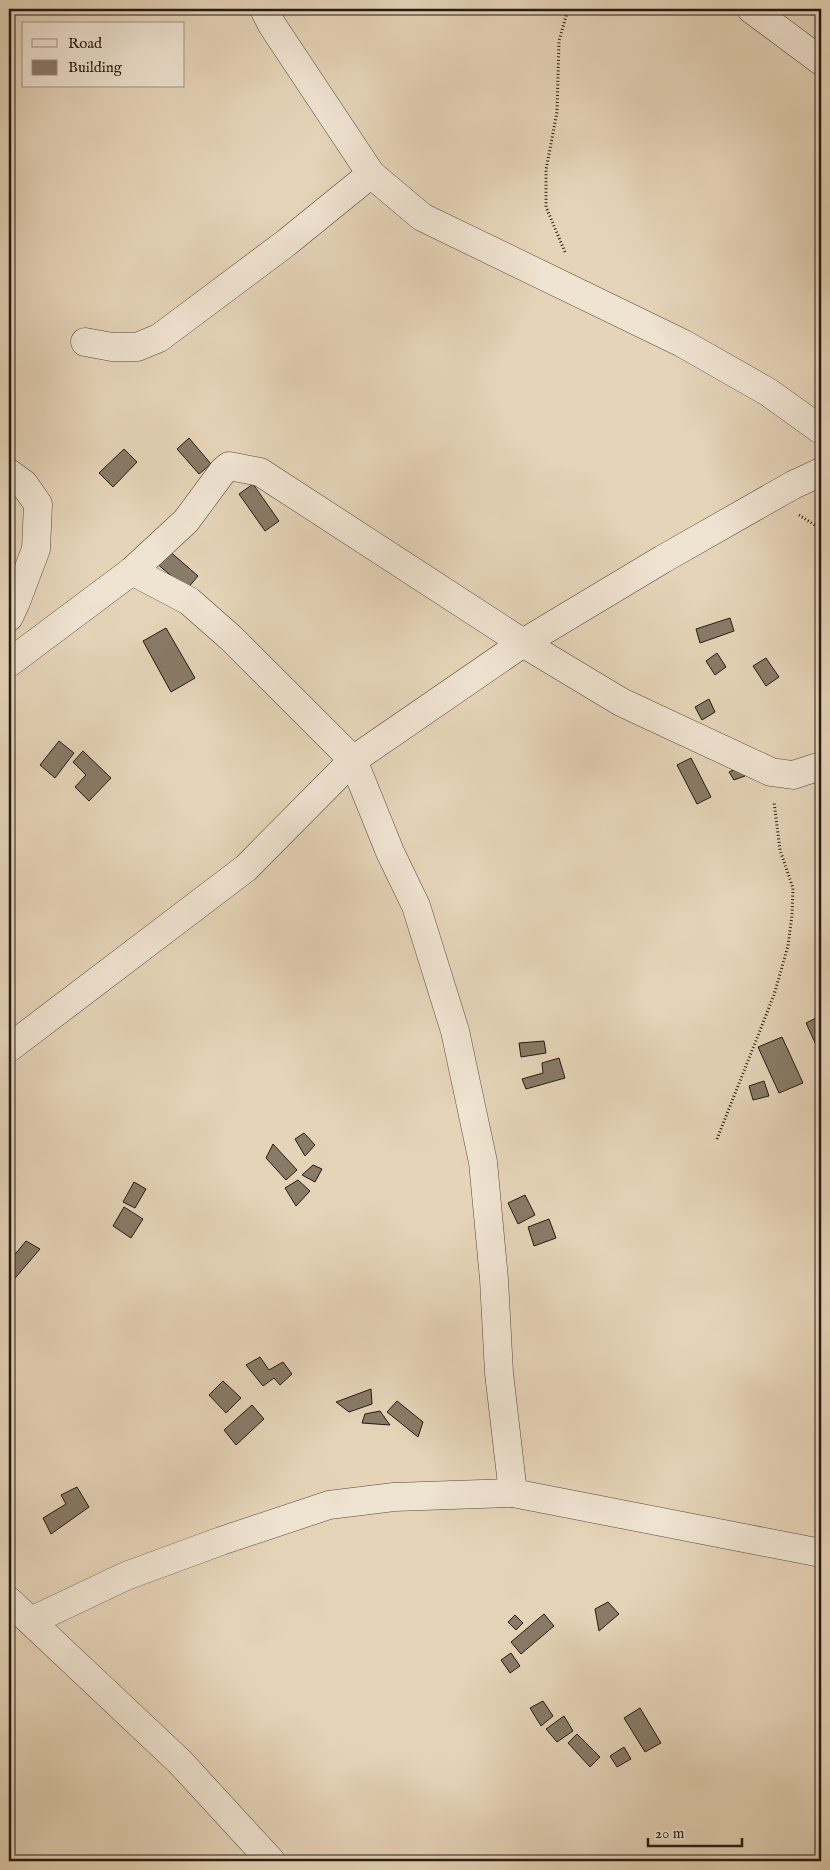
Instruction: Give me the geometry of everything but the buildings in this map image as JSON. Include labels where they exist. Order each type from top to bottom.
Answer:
[{"type":"street","points":[[264,9],[272,25],[371,174],[422,218],[682,344],[768,392],[821,430]]},
{"type":"street","points":[[751,9],[821,61]]},
{"type":"street","points":[[85,342],[137,347],[160,338],[286,243],[371,174]]},
{"type":"street","points":[[9,663],[132,571],[186,521],[223,471],[229,466],[236,466],[260,472],[523,643],[621,702],[771,772],[793,775],[821,766]]},
{"type":"street","points":[[9,1048],[246,868],[353,760],[523,643],[755,506],[821,472]]},
{"type":"street","points":[[9,473],[24,484],[38,504],[36,548],[9,617]]},
{"type":"street","points":[[132,571],[189,601],[231,638],[353,760],[390,852],[416,906],[457,1040],[483,1162],[494,1279],[499,1373],[513,1494]]},
{"type":"street","points":[[31,1621],[126,1576],[221,1541],[329,1505],[394,1497],[513,1494],[821,1553]]},
{"type":"street","points":[[9,1601],[180,1762],[271,1861]]},
{"type":"path","points":[[566,253],[546,207],[546,170],[557,112],[559,41],[568,9]]},
{"type":"path","points":[[717,1139],[774,995],[788,946],[793,888],[780,850],[771,772]]}]
